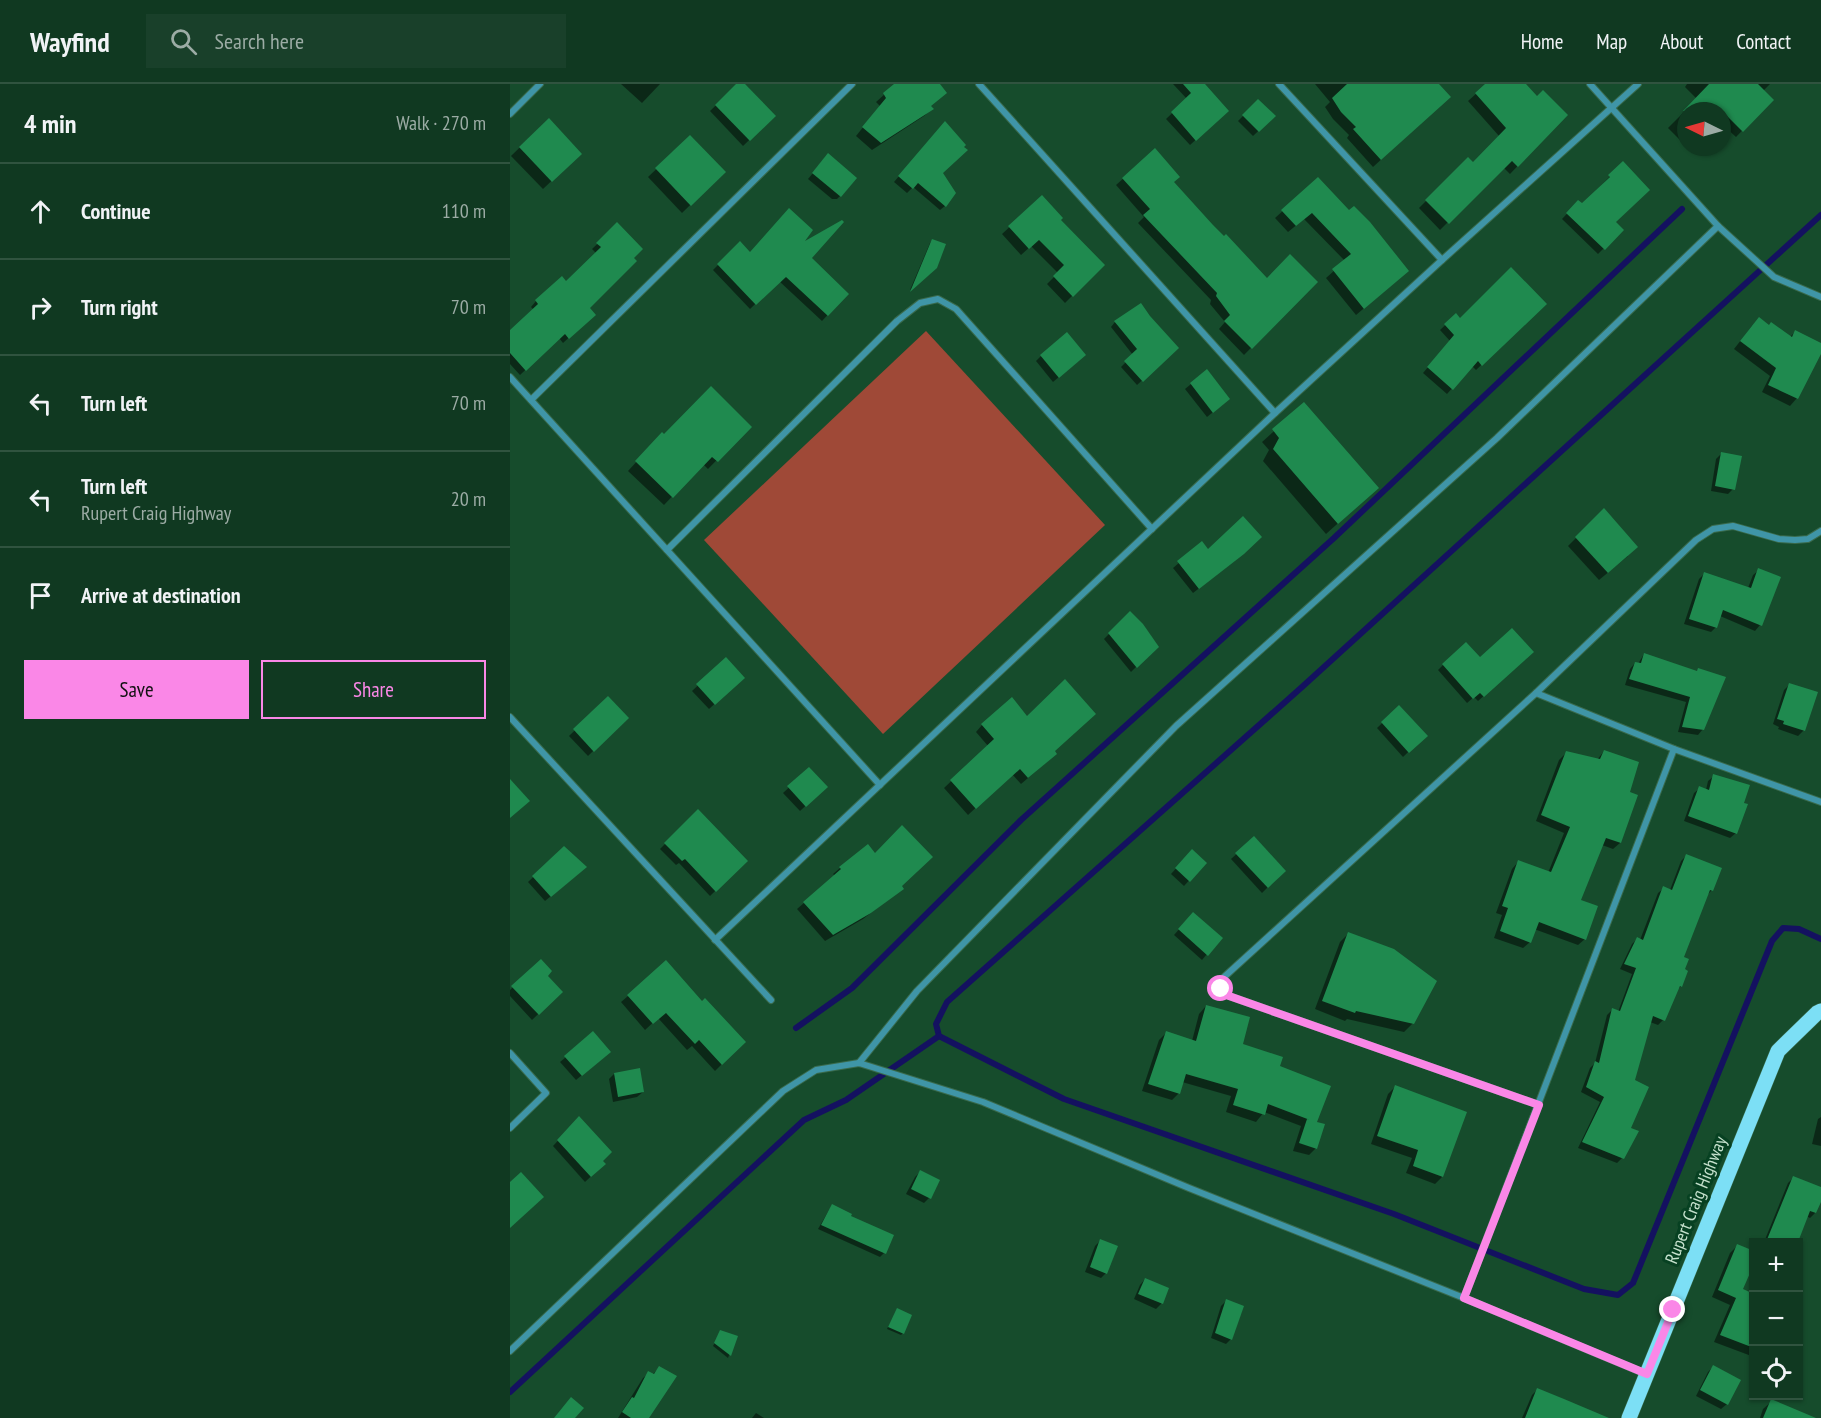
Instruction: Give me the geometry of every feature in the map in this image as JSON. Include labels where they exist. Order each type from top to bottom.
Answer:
[{"type":"main road","name":"Rupert Craig Highway","points":[[1629,1418],[1778,1051],[1821,1011]]},
{"type":"street","points":[[510,114],[540,84]]},
{"type":"street","points":[[531,400],[852,84]]},
{"type":"street","points":[[979,84],[1275,413]]},
{"type":"street","points":[[1279,84],[1442,260]]},
{"type":"street","points":[[1590,84],[1718,226],[1774,277],[1821,297]]},
{"type":"street","points":[[715,940],[1275,413],[1638,84]]},
{"type":"street","points":[[859,1063],[917,991],[1176,726],[1497,438],[1718,226]]},
{"type":"street","points":[[667,550],[897,321],[920,303],[938,299],[956,309],[1152,529]]},
{"type":"street","points":[[510,377],[880,785]]},
{"type":"street","points":[[1539,1105],[1229,996],[1221,989],[1223,978],[1536,693],[1696,540],[1713,529],[1733,526],[1779,539],[1795,540],[1808,539],[1821,531]]},
{"type":"street","points":[[1536,693],[1674,749],[1821,802]]},
{"type":"street","points":[[510,717],[771,1000]]},
{"type":"street","points":[[1464,1298],[1674,749]]},
{"type":"street","points":[[510,1053],[546,1093],[510,1128]]},
{"type":"street","points":[[510,1351],[783,1090],[816,1070],[859,1063],[983,1102],[1647,1374]]},
{"type":"shaded area","points":[[926,331],[1105,525],[883,734],[704,540]]},
{"type":"building","points":[[736,84],[745,84],[776,116],[750,141],[715,105]]},
{"type":"building","points":[[894,84],[940,84],[947,93],[931,106],[934,109],[881,143],[862,127],[886,98],[883,93]]},
{"type":"building","points":[[1183,84],[1205,84],[1229,111],[1196,141],[1171,112],[1191,93]]},
{"type":"building","points":[[1347,84],[1439,84],[1451,97],[1381,160],[1353,129],[1356,127],[1341,112],[1332,98]]},
{"type":"building","points":[[1485,84],[1526,84],[1537,96],[1543,90],[1568,115],[1518,167],[1512,161],[1449,224],[1425,200],[1468,157],[1473,162],[1506,128],[1475,93]]},
{"type":"building","points":[[1709,84],[1758,84],[1774,100],[1743,132],[1731,120],[1731,102],[1692,102]]},
{"type":"building","points":[[1258,99],[1276,116],[1259,132],[1242,115]]},
{"type":"building","points":[[549,118],[582,154],[552,182],[519,147]]},
{"type":"building","points":[[945,121],[968,150],[943,173],[956,193],[946,207],[918,183],[913,189],[898,176]]},
{"type":"building","points":[[690,135],[726,172],[691,206],[655,168]]},
{"type":"building","points":[[1155,148],[1180,177],[1174,182],[1213,225],[1224,236],[1226,234],[1267,278],[1290,254],[1318,282],[1252,349],[1224,321],[1230,315],[1216,296],[1217,293],[1143,215],[1150,209],[1122,178]]},
{"type":"building","points":[[828,153],[857,178],[841,197],[812,173]]},
{"type":"building","points":[[1623,161],[1650,190],[1616,222],[1624,230],[1605,250],[1566,213],[1578,200],[1582,203],[1610,177],[1608,175]]},
{"type":"building","points":[[1318,177],[1349,210],[1354,206],[1370,222],[1409,271],[1364,309],[1332,269],[1351,254],[1312,213],[1296,226],[1281,210]]},
{"type":"building","points":[[1042,195],[1063,218],[1061,220],[1105,265],[1073,297],[1053,276],[1064,265],[1039,240],[1029,249],[1008,226]]},
{"type":"building","points":[[789,208],[813,230],[805,241],[842,220],[844,222],[812,258],[849,294],[828,316],[786,277],[756,305],[717,264],[740,241],[750,252]]},
{"type":"building","points":[[617,222],[643,249],[634,258],[637,261],[590,308],[596,315],[569,339],[565,334],[526,371],[510,353],[510,330],[538,304],[535,300],[562,276],[566,281],[601,247],[596,243]]},
{"type":"building","points":[[932,239],[946,244],[937,268],[910,292]]},
{"type":"building","points":[[1511,267],[1547,304],[1482,366],[1478,361],[1453,390],[1427,367],[1454,335],[1444,324],[1456,313],[1460,318]]},
{"type":"building","points":[[1141,303],[1179,348],[1143,382],[1124,361],[1137,349],[1114,321]]},
{"type":"building","points":[[1759,317],[1769,325],[1771,322],[1792,337],[1795,330],[1821,343],[1821,354],[1798,399],[1768,385],[1776,368],[1740,341]]},
{"type":"building","points":[[1067,332],[1086,355],[1059,378],[1040,355]]},
{"type":"building","points":[[1207,369],[1230,399],[1213,413],[1190,383]]},
{"type":"building","points":[[711,386],[752,427],[718,462],[712,457],[673,498],[635,461]]},
{"type":"building","points":[[1304,402],[1379,488],[1338,524],[1273,449],[1279,438],[1272,429]]},
{"type":"building","points":[[1721,452],[1742,456],[1735,490],[1715,486]]},
{"type":"building","points":[[1604,508],[1638,547],[1608,573],[1575,537]]},
{"type":"building","points":[[1243,516],[1262,537],[1199,589],[1177,561],[1202,541],[1208,549]]},
{"type":"building","points":[[1758,568],[1781,577],[1762,626],[1723,610],[1717,628],[1689,619],[1704,572],[1751,588]]},
{"type":"building","points":[[1130,611],[1143,624],[1159,647],[1137,668],[1108,633]]},
{"type":"building","points":[[1512,628],[1534,652],[1484,697],[1480,693],[1473,699],[1442,664],[1466,642],[1480,657]]},
{"type":"building","points":[[1644,653],[1697,671],[1698,668],[1726,677],[1704,730],[1682,727],[1690,697],[1629,679],[1635,662],[1641,663]]},
{"type":"building","points":[[726,657],[745,678],[715,705],[696,684]]},
{"type":"building","points":[[1065,679],[1096,714],[1055,751],[1057,754],[1028,778],[1020,769],[976,809],[950,780],[994,739],[981,724],[1012,697],[1027,716]]},
{"type":"building","points":[[1789,683],[1818,692],[1805,731],[1783,724],[1784,721],[1777,719]]},
{"type":"building","points":[[608,696],[629,718],[594,752],[573,729]]},
{"type":"building","points":[[1399,705],[1428,736],[1409,753],[1381,722]]},
{"type":"building","points":[[1604,750],[1639,762],[1630,792],[1638,795],[1621,843],[1606,838],[1581,900],[1598,906],[1586,940],[1539,922],[1531,943],[1500,931],[1508,908],[1502,906],[1518,860],[1551,872],[1570,827],[1541,815],[1566,751],[1600,759]]},
{"type":"building","points":[[809,767],[828,787],[806,807],[787,786]]},
{"type":"building","points":[[1713,774],[1750,785],[1744,803],[1748,804],[1737,834],[1688,816],[1699,786],[1709,790]]},
{"type":"building","points":[[510,779],[530,801],[510,818]]},
{"type":"building","points":[[698,809],[748,861],[716,892],[685,859],[682,861],[664,843]]},
{"type":"building","points":[[902,825],[933,857],[902,886],[904,889],[871,913],[833,935],[803,902],[841,869],[839,867],[868,844],[875,853]]},
{"type":"building","points":[[1254,836],[1286,871],[1268,888],[1235,853]]},
{"type":"building","points":[[564,846],[587,867],[551,897],[532,876]]},
{"type":"building","points":[[1192,849],[1207,863],[1190,882],[1175,868]]},
{"type":"building","points":[[1686,854],[1722,868],[1713,891],[1710,890],[1684,957],[1689,959],[1685,969],[1688,971],[1682,987],[1680,986],[1665,1021],[1653,1016],[1635,1080],[1649,1087],[1631,1128],[1639,1131],[1624,1159],[1582,1142],[1604,1097],[1586,1087],[1595,1061],[1599,1063],[1612,1008],[1620,1011],[1636,968],[1624,964],[1637,937],[1643,940],[1663,886],[1672,890]]},
{"type":"building","points":[[1193,912],[1223,938],[1208,956],[1178,929]]},
{"type":"building","points":[[1348,932],[1394,949],[1437,981],[1414,1024],[1356,1011],[1355,1013],[1322,1001]]},
{"type":"building","points":[[541,959],[552,971],[548,976],[563,992],[539,1015],[511,986]]},
{"type":"building","points":[[666,960],[702,1001],[705,998],[746,1042],[722,1065],[699,1040],[695,1044],[666,1013],[653,1024],[627,995]]},
{"type":"building","points":[[1206,1005],[1250,1017],[1243,1044],[1283,1057],[1280,1066],[1331,1086],[1317,1122],[1325,1124],[1317,1149],[1299,1143],[1307,1119],[1310,1120],[1268,1104],[1265,1115],[1233,1105],[1238,1089],[1186,1074],[1180,1094],[1148,1084],[1166,1031],[1196,1041]]},
{"type":"building","points":[[593,1031],[611,1052],[582,1076],[564,1056]]},
{"type":"building","points":[[640,1068],[644,1092],[618,1097],[614,1073]]},
{"type":"building","points":[[1395,1085],[1467,1112],[1443,1177],[1413,1166],[1418,1150],[1377,1136]]},
{"type":"building","points":[[579,1116],[612,1152],[603,1161],[606,1164],[591,1177],[557,1140]]},
{"type":"building","points":[[920,1170],[940,1180],[931,1199],[911,1189]]},
{"type":"building","points":[[521,1172],[544,1197],[510,1228],[510,1182]]},
{"type":"building","points":[[1793,1176],[1821,1187],[1821,1202],[1816,1213],[1810,1211],[1800,1238],[1768,1238]]},
{"type":"building","points":[[832,1204],[852,1214],[851,1216],[894,1235],[886,1254],[821,1225]]},
{"type":"building","points":[[1100,1239],[1118,1246],[1107,1274],[1090,1267]]},
{"type":"building","points":[[1737,1244],[1749,1249],[1749,1275],[1743,1289],[1749,1292],[1749,1346],[1720,1335],[1736,1298],[1718,1290]]},
{"type":"building","points":[[1145,1278],[1169,1288],[1163,1304],[1138,1294]]},
{"type":"building","points":[[1226,1299],[1244,1306],[1232,1340],[1215,1333]]},
{"type":"building","points":[[897,1308],[912,1315],[904,1334],[888,1327]]},
{"type":"building","points":[[720,1330],[738,1336],[731,1356],[714,1343]]},
{"type":"building","points":[[1713,1365],[1741,1380],[1728,1405],[1700,1390]]},
{"type":"building","points":[[659,1366],[677,1376],[649,1418],[631,1418],[622,1412],[632,1397],[634,1398],[648,1371],[654,1374]]},
{"type":"building","points":[[1537,1388],[1564,1399],[1609,1418],[1525,1418]]},
{"type":"building","points":[[571,1397],[584,1408],[575,1418],[554,1418]]},
{"type":"building","points":[[1771,1400],[1773,1400],[1816,1418],[1763,1418]]},
{"type":"waterway","points":[[796,1028],[852,988],[1021,820],[1334,538],[1682,209]]},
{"type":"waterway","points":[[1821,215],[1302,687],[947,1002],[936,1024],[939,1036],[1064,1099],[1394,1214],[1584,1289],[1618,1295],[1633,1283],[1772,941],[1783,928],[1799,929],[1821,939]]},
{"type":"waterway","points":[[510,1392],[804,1120],[846,1100],[939,1036]]},
{"type":"route","points":[[1221,989],[1229,996],[1539,1105],[1464,1298],[1647,1374],[1673,1310]]}]
